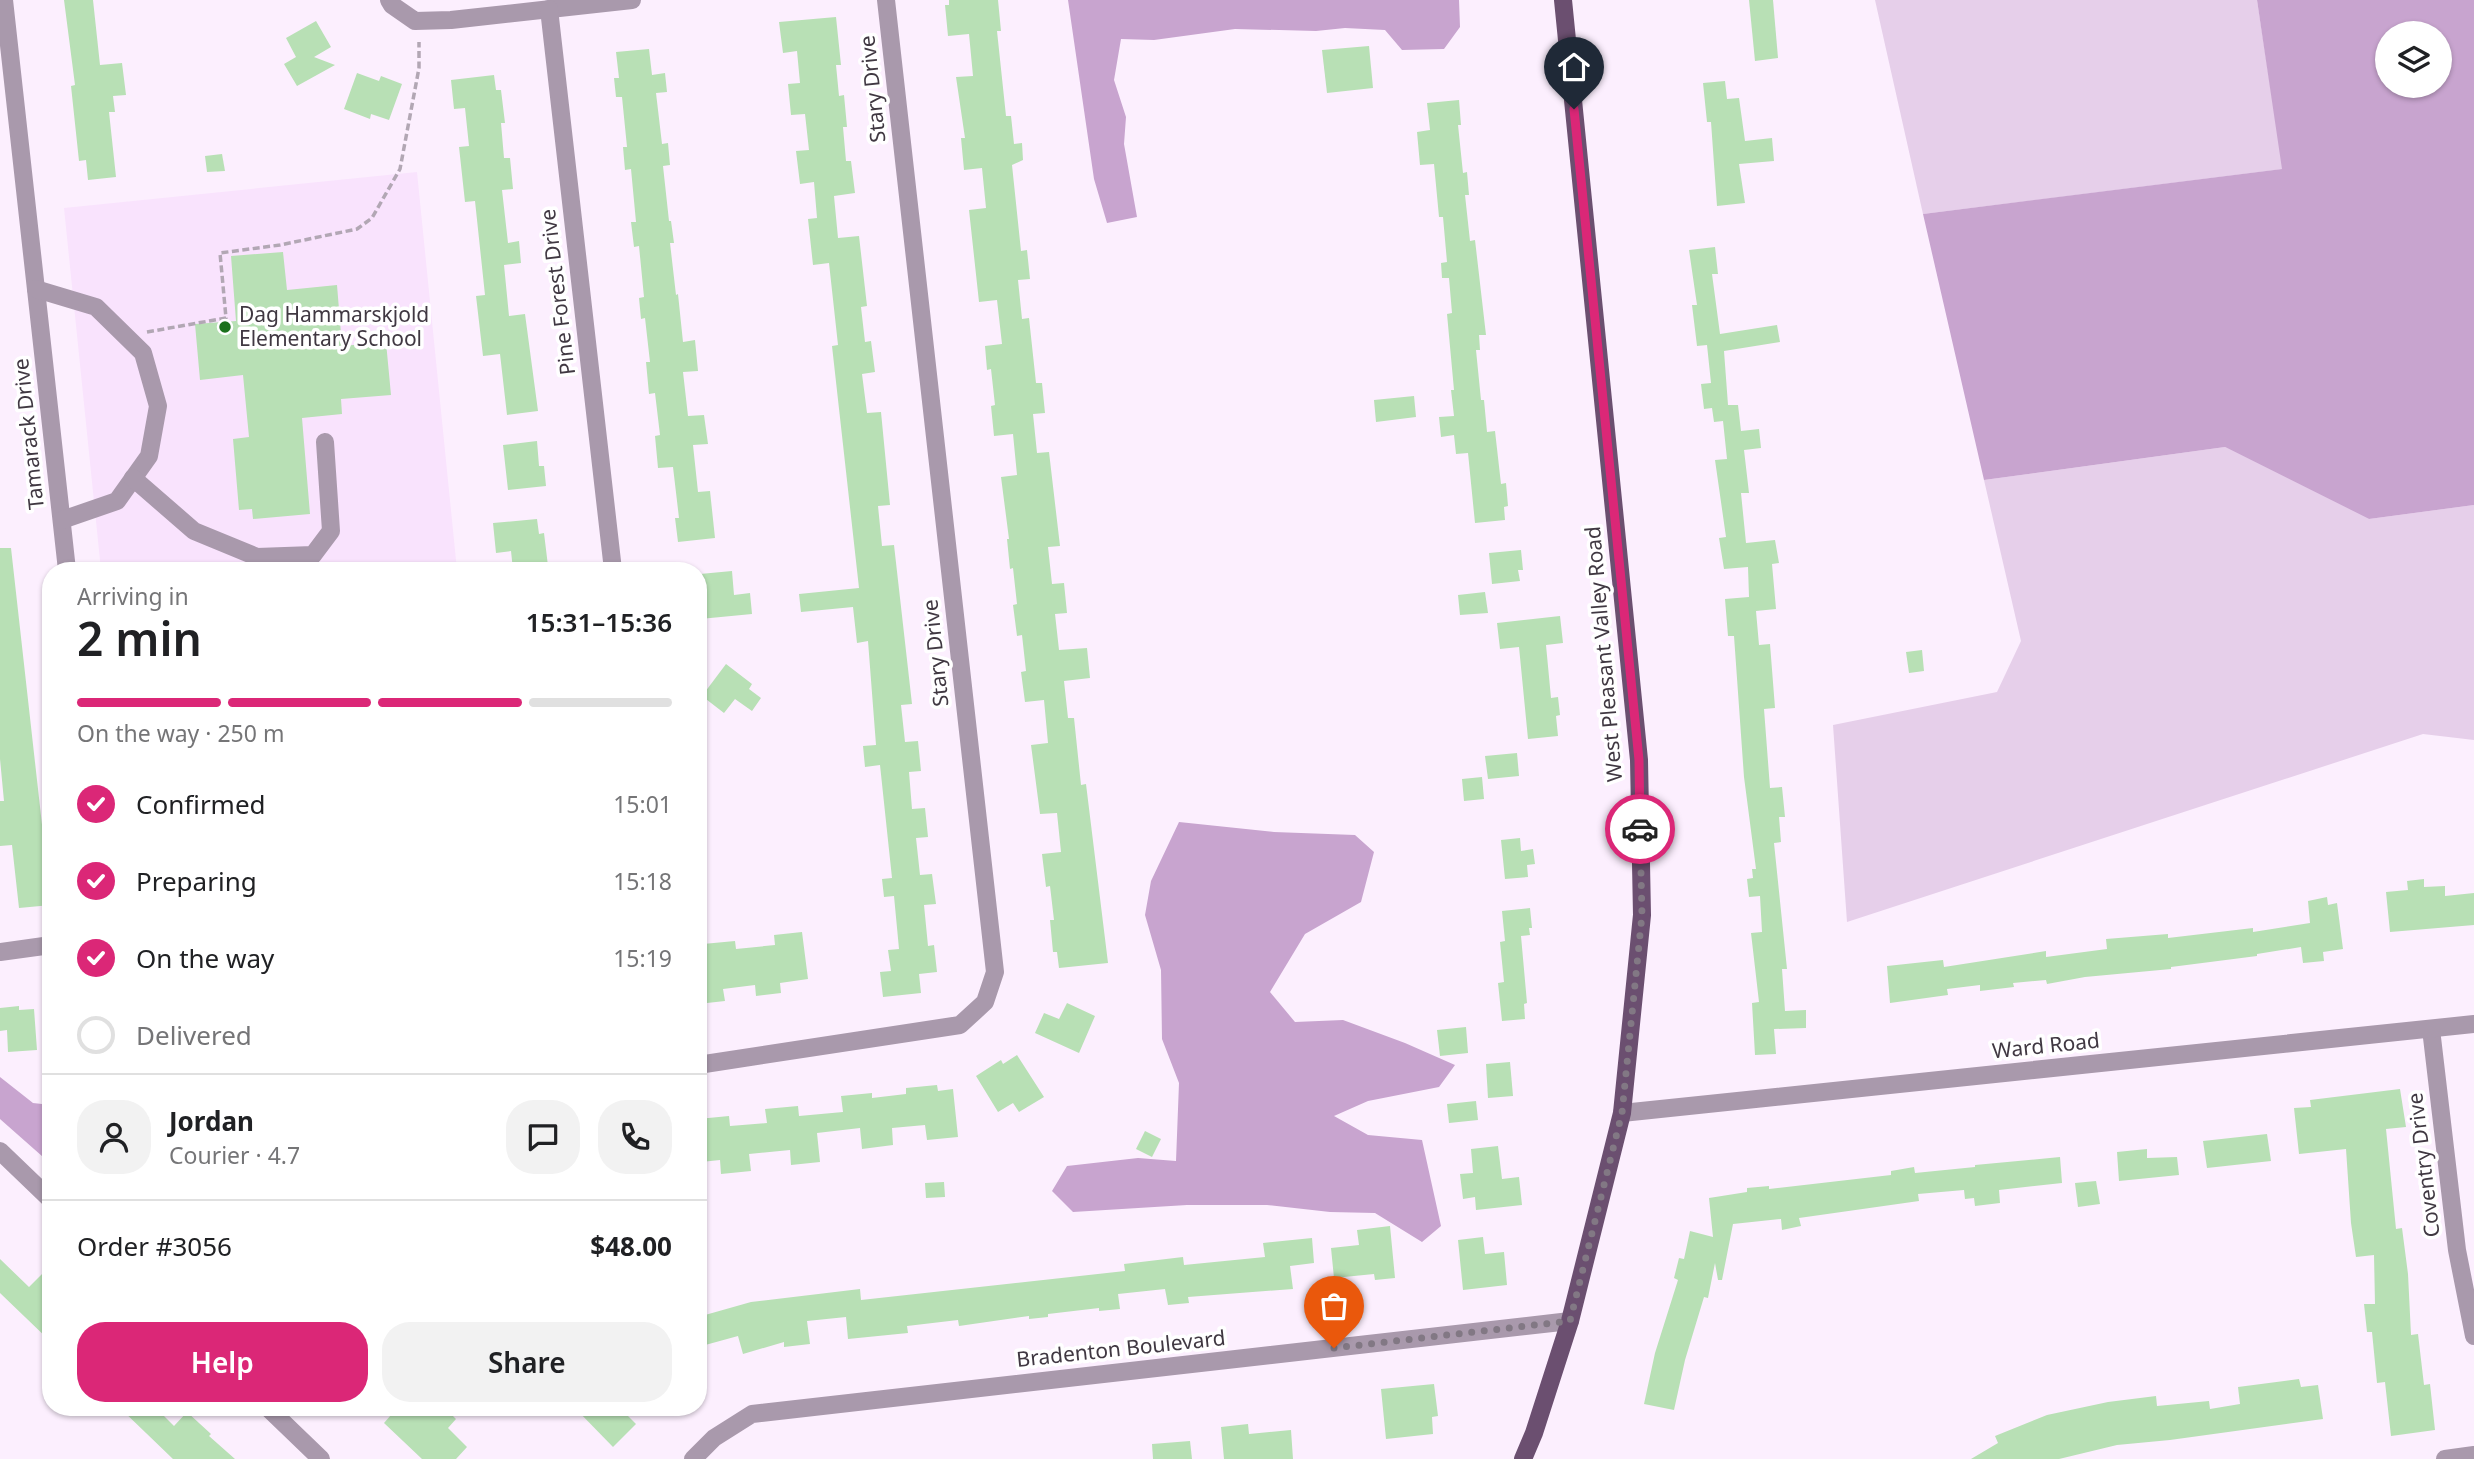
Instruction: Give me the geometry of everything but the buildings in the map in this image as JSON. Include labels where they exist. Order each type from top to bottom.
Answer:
[{"type":"main road","name":"West Pleasant Valley Road","points":[[1523,1459],[1570,1321],[1622,1113],[1642,915],[1639,760],[1563,0]]},
{"type":"street","name":"Tamarack Drive","points":[[4,0],[66,562]]},
{"type":"street","points":[[389,0],[412,21],[451,20],[632,0]]},
{"type":"street","name":"Stary Drive","points":[[707,1064],[960,1025],[985,1002],[995,972],[886,0]]},
{"type":"street","name":"Pine Forest Drive","points":[[549,9],[612,562]]},
{"type":"street","points":[[36,289],[96,307],[143,354],[158,406],[149,456],[117,501],[62,520]]},
{"type":"street","points":[[133,478],[194,531],[257,558],[313,555],[331,531],[325,442]]},
{"type":"street","points":[[0,951],[42,946]]},
{"type":"street","name":"Ward Road","points":[[1622,1113],[2474,1024]]},
{"type":"street","name":"Coventry Drive","points":[[2431,1029],[2458,1250],[2474,1336]]},
{"type":"street","points":[[0,1152],[42,1192]]},
{"type":"street","name":"Bradenton Boulevard","points":[[693,1459],[714,1438],[752,1414],[1570,1321]]},
{"type":"street","points":[[276,1416],[321,1459]]},
{"type":"street","points":[[2445,1459],[2474,1455]]},
{"type":"path","points":[[142,333],[226,318],[220,253],[280,245],[357,229],[372,218],[400,169],[419,68],[419,42]]},
{"type":"shaded area","points":[[1068,0],[1459,0],[1460,27],[1444,49],[1402,50],[1385,30],[1345,28],[1316,31],[1235,29],[1154,40],[1121,39],[1114,80],[1126,117],[1124,144],[1137,217],[1107,223],[1094,179]]},
{"type":"shaded area","points":[[1875,0],[2257,0],[2283,169],[1923,214]]},
{"type":"shaded area","points":[[2257,0],[2474,0],[2474,505],[2369,519],[2225,447],[1984,480],[1923,214],[2282,169]]},
{"type":"shaded area","points":[[417,172],[456,562],[100,562],[64,208]]},
{"type":"shaded area","points":[[2225,447],[2369,519],[2474,505],[2474,740],[2423,734],[1847,922],[1833,725],[1997,692],[2021,641],[1984,480]]},
{"type":"shaded area","points":[[1179,822],[1274,832],[1355,835],[1374,852],[1361,902],[1305,934],[1270,992],[1295,1022],[1343,1020],[1455,1065],[1439,1087],[1368,1101],[1334,1116],[1368,1135],[1422,1140],[1441,1226],[1422,1242],[1375,1213],[1330,1212],[1267,1205],[1187,1205],[1073,1212],[1052,1191],[1067,1166],[1138,1158],[1176,1161],[1179,1083],[1162,1039],[1161,970],[1145,915],[1151,881]]},
{"type":"shaded area","points":[[0,1077],[33,1103],[42,1104],[42,1156],[0,1119]]},
{"type":"way so far","points":[[1334,1348],[1570,1321],[1622,1113],[1642,915],[1640,829]]},
{"type":"place","name":"Dag Hammarskjold Elementary School","points":[[225,327]]},
{"type":"route","points":[[1574,109],[1639,760],[1640,829]]}]
